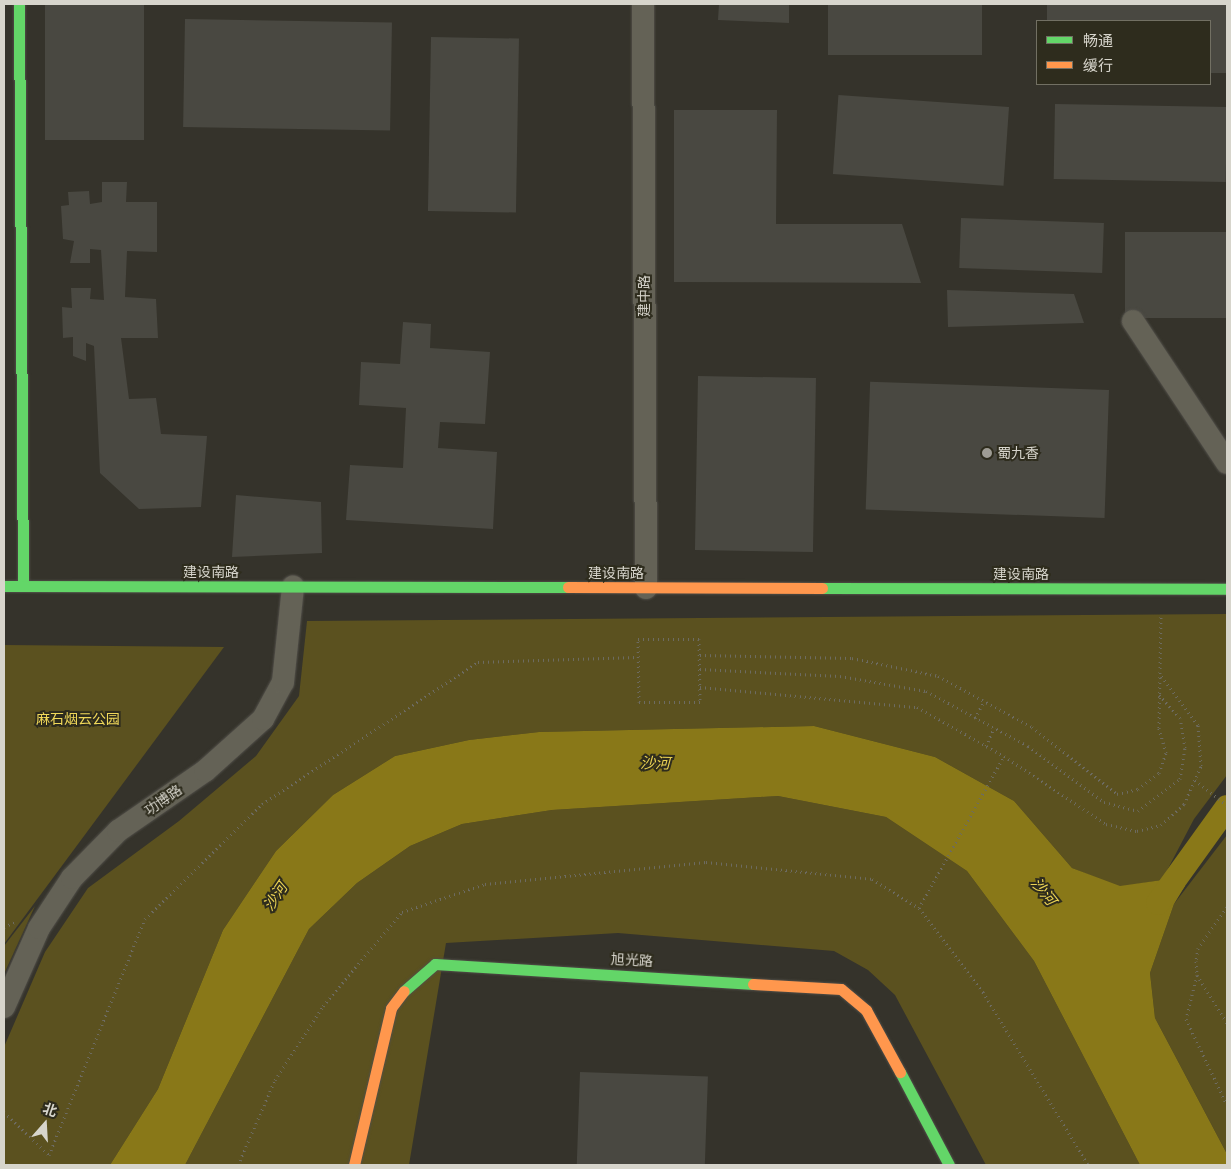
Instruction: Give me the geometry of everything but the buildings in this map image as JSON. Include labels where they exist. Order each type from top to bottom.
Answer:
[{"type":"street","points":[[20,4],[23,586]]},
{"type":"street","name":"建中路","points":[[643,4],[646,588]]},
{"type":"street","points":[[1133,321],[1227,463]]},
{"type":"street","name":"建设南路","points":[[4,586],[1227,589]]},
{"type":"street","name":"功博路","points":[[4,1007],[39,928],[72,878],[118,831],[206,771],[263,719],[283,682],[293,587]]},
{"type":"street","name":"旭光路","points":[[354,1165],[391,1008],[410,984],[435,964],[841,989],[860,1003],[875,1025],[949,1165]]},
{"type":"path","points":[[700,655],[852,658],[938,676],[1032,726],[1117,794],[1138,789],[1159,773],[1166,753],[1159,728],[1162,589]]},
{"type":"path","points":[[638,639],[700,639],[700,702],[639,702],[638,657],[638,639]]},
{"type":"path","points":[[4,1112],[49,1155],[145,919],[262,804],[478,662],[638,657]]},
{"type":"path","points":[[700,669],[840,676],[926,691],[1028,746],[1104,802],[1138,811],[1180,779],[1185,748],[1180,718],[1159,695]]},
{"type":"path","points":[[700,686],[917,707],[1004,756],[1106,824],[1137,831],[1161,825],[1184,804],[1201,766],[1198,725],[1160,674]]},
{"type":"path","points":[[975,718],[984,701]]},
{"type":"path","points":[[986,746],[994,728]]},
{"type":"path","points":[[919,908],[1004,756]]},
{"type":"path","points":[[1195,780],[1227,805]]},
{"type":"path","points":[[1227,907],[1198,948],[1197,975],[1186,1019],[1227,1106]]},
{"type":"path","points":[[1197,975],[1227,1023]]},
{"type":"green space","points":[[1227,614],[1227,775],[1194,819],[1162,880],[1119,887],[1072,868],[1014,801],[935,757],[814,726],[539,732],[469,740],[395,756],[333,795],[276,851],[223,930],[158,1089],[110,1165],[4,1165],[4,1047],[45,952],[88,888],[179,821],[256,756],[299,696],[307,621]]},
{"type":"green space","name":"麻石烟云公园","points":[[4,645],[224,647],[4,944]]},
{"type":"green space","points":[[778,796],[886,817],[967,871],[1034,961],[1140,1165],[986,1165],[895,995],[868,970],[834,951],[618,933],[446,943],[409,1165],[185,1165],[309,929],[357,883],[410,846],[462,824],[552,810]]},
{"type":"green space","points":[[1227,835],[1227,1154],[1155,1018],[1150,973],[1174,904]]},
{"type":"green space","points":[[35,906],[4,974],[4,946]]},
{"type":"water","name":"沙河","points":[[814,726],[935,757],[1014,801],[1072,868],[1120,886],[1162,880],[1170,867],[1185,886],[1174,904],[1150,973],[1155,1018],[1227,1154],[1227,1165],[1140,1165],[1034,961],[967,871],[886,817],[778,796],[552,810],[462,824],[410,846],[357,883],[309,929],[185,1165],[110,1165],[158,1089],[223,930],[276,851],[333,795],[395,756],[469,740],[539,732]]},
{"type":"waterway","points":[[1158,903],[1227,807]]},
{"type":"traffic: fast","points":[[19,4],[23,586]]},
{"type":"traffic: fast","points":[[4,586],[568,587]]},
{"type":"traffic: fast","points":[[822,588],[1227,589]]},
{"type":"traffic: fast","points":[[404,991],[435,964],[753,984]]},
{"type":"traffic: fast","points":[[900,1072],[949,1165]]},
{"type":"traffic: slow","points":[[568,587],[822,588]]},
{"type":"traffic: slow","points":[[753,984],[841,989],[866,1010],[900,1072]]},
{"type":"traffic: slow","points":[[354,1165],[391,1008],[404,991]]},
{"type":"place","name":"蜀九香","points":[[987,453]]}]
